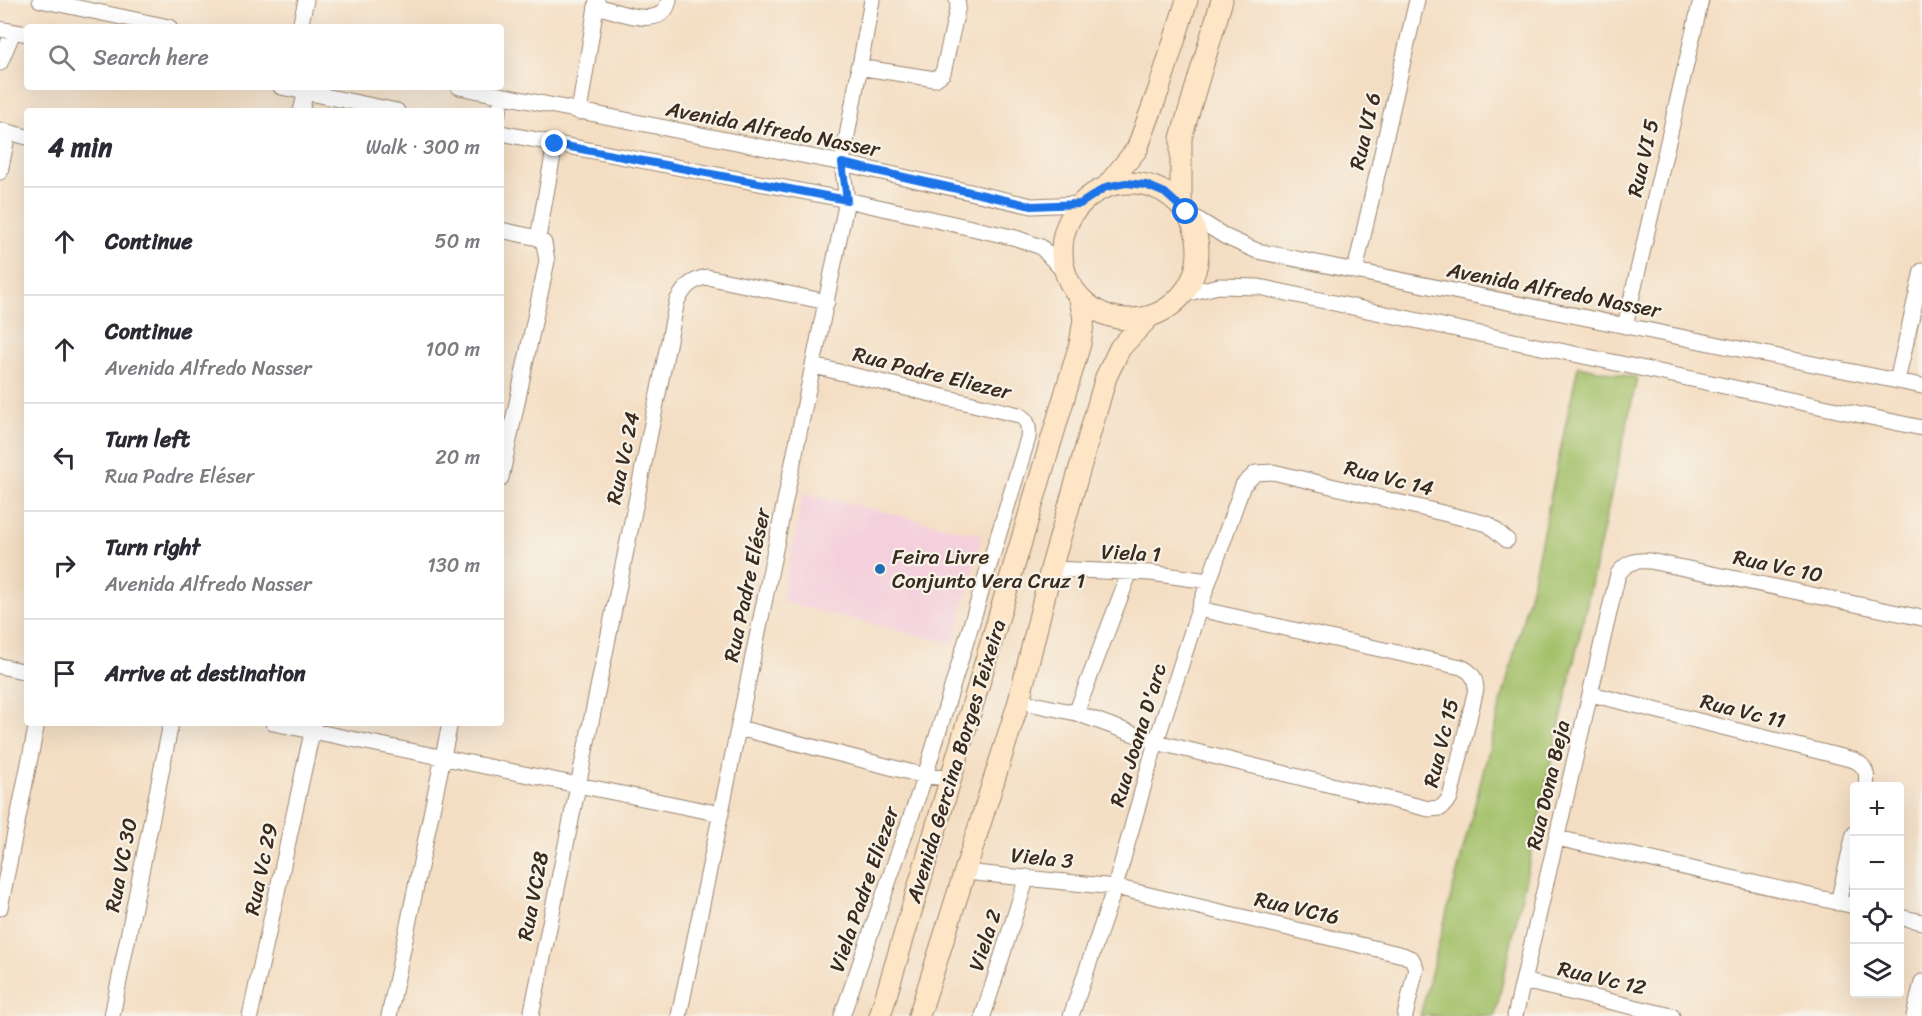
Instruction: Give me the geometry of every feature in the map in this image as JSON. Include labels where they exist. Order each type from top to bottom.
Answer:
[{"type":"main road","points":[[1106,187],[1126,183],[1146,185],[1165,193],[1183,208],[1196,231],[1199,253],[1194,275],[1184,294],[1168,308],[1149,317],[1131,320],[1112,317],[1095,310],[1080,299],[1064,272],[1061,254],[1063,236],[1069,219],[1080,204],[1106,187],[1137,149],[1160,89],[1187,0]]},
{"type":"main road","points":[[1183,208],[1180,138],[1222,0]]},
{"type":"main road","name":"Avenida Gercina Borges Teixeira","points":[[881,1015],[1080,344],[1084,319],[1080,299]]},
{"type":"main road","name":"Avenida Gercina Borges Teixeira","points":[[920,1016],[1019,701],[1051,569],[1106,376],[1120,348],[1149,317]]},
{"type":"street","points":[[40,0],[155,24]]},
{"type":"street","points":[[301,24],[306,0]]},
{"type":"street","points":[[579,112],[596,3],[646,18],[658,18],[667,10],[669,0]]},
{"type":"street","name":"Rua Padre Eléser","points":[[679,1016],[847,200],[842,163],[872,0]]},
{"type":"street","points":[[858,67],[935,79],[943,73],[958,6],[957,0]]},
{"type":"street","name":"Rua VI 6","points":[[1355,271],[1417,0]]},
{"type":"street","name":"Rua VI 5","points":[[1625,326],[1701,0]]},
{"type":"street","points":[[0,63],[13,32]]},
{"type":"street","points":[[296,90],[383,108]]},
{"type":"street","name":"Avenida Alfredo Nasser","points":[[466,90],[500,104],[579,112],[842,163],[1032,206],[1080,204]]},
{"type":"street","points":[[302,108],[306,92]]},
{"type":"street","points":[[0,172],[4,132],[24,136]]},
{"type":"street","points":[[504,133],[847,200],[1016,238],[1041,248],[1064,272]]},
{"type":"street","points":[[538,238],[555,144]]},
{"type":"street","name":"Avenida Alfredo Nasser","points":[[1183,208],[1226,237],[1257,251],[1922,386]]},
{"type":"street","points":[[504,231],[538,238],[544,243],[547,261],[504,464]]},
{"type":"street","points":[[1897,381],[1922,271]]},
{"type":"street","name":"Rua Vc 24","points":[[577,784],[677,301],[685,287],[694,279],[707,277],[827,302]]},
{"type":"street","points":[[1184,294],[1219,286],[1258,287],[1922,428]]},
{"type":"street","name":"Rua Padre Eliezer","points":[[814,366],[1019,415],[1026,420],[1029,428],[1028,438],[925,776]]},
{"type":"street","name":"Rua Vc 14","points":[[1256,473],[1273,472],[1488,524],[1507,540]]},
{"type":"street","name":"Rua Joana D'arc","points":[[1071,1016],[1115,888],[1156,742],[1208,581],[1243,485],[1256,473]]},
{"type":"street","name":"Rua Vc 10","points":[[1625,565],[1637,560],[1650,561],[1922,618]]},
{"type":"street","name":"Rua Dona Beja","points":[[1515,1016],[1618,574],[1625,565]]},
{"type":"street","name":"Viela 1","points":[[1051,569],[1129,574],[1151,573],[1208,581]]},
{"type":"street","points":[[1076,713],[1129,574]]},
{"type":"street","name":"Rua Vc 15","points":[[1156,742],[1429,809],[1441,808],[1450,798],[1476,689],[1475,679],[1470,672],[1461,667],[1199,609]]},
{"type":"street","points":[[0,666],[24,671]]},
{"type":"street","name":"Rua Vc 11","points":[[1591,694],[1854,760],[1863,765],[1866,782]]},
{"type":"street","points":[[1019,701],[1076,713],[1156,742]]},
{"type":"street","points":[[0,908],[36,726]]},
{"type":"street","name":"Rua VC 30","points":[[112,1016],[170,726]]},
{"type":"street","points":[[389,1016],[449,726]]},
{"type":"street","points":[[313,727],[442,757],[721,814]]},
{"type":"street","name":"Rua Vc 29","points":[[250,1016],[313,727]]},
{"type":"street","points":[[739,728],[925,776],[951,778]]},
{"type":"street","name":"Viela Padre Eliezer","points":[[842,1016],[925,776]]},
{"type":"street","name":"Rua VC28","points":[[531,1016],[577,784]]},
{"type":"street","points":[[1838,903],[1854,836]]},
{"type":"street","points":[[1557,838],[1850,905]]},
{"type":"street","name":"Viela 3","points":[[965,872],[1115,888]]},
{"type":"street","name":"Viela 2","points":[[983,1016],[1027,877]]},
{"type":"street","name":"Rua VC16","points":[[1115,888],[1403,955],[1412,959],[1416,968],[1405,1016]]},
{"type":"street","points":[[1904,918],[1922,922]]},
{"type":"street","name":"Rua Vc 12","points":[[1523,981],[1672,1016]]},
{"type":"street","points":[[1914,1016],[1922,982]]},
{"type":"shaded area","name":"Feira Livre Conjunto Vera Cruz 1","points":[[803,493],[982,535],[954,644],[782,602]]},
{"type":"green space","points":[[1578,366],[1637,378],[1495,1016],[1420,1016],[1533,580]]},
{"type":"place","name":"Feira Livre Conjunto Vera Cruz 1","points":[[880,569]]},
{"type":"route","points":[[555,144],[847,200],[842,163],[1032,206],[1080,204],[1092,194],[1106,187],[1126,183],[1146,185],[1165,193],[1186,212]]}]
